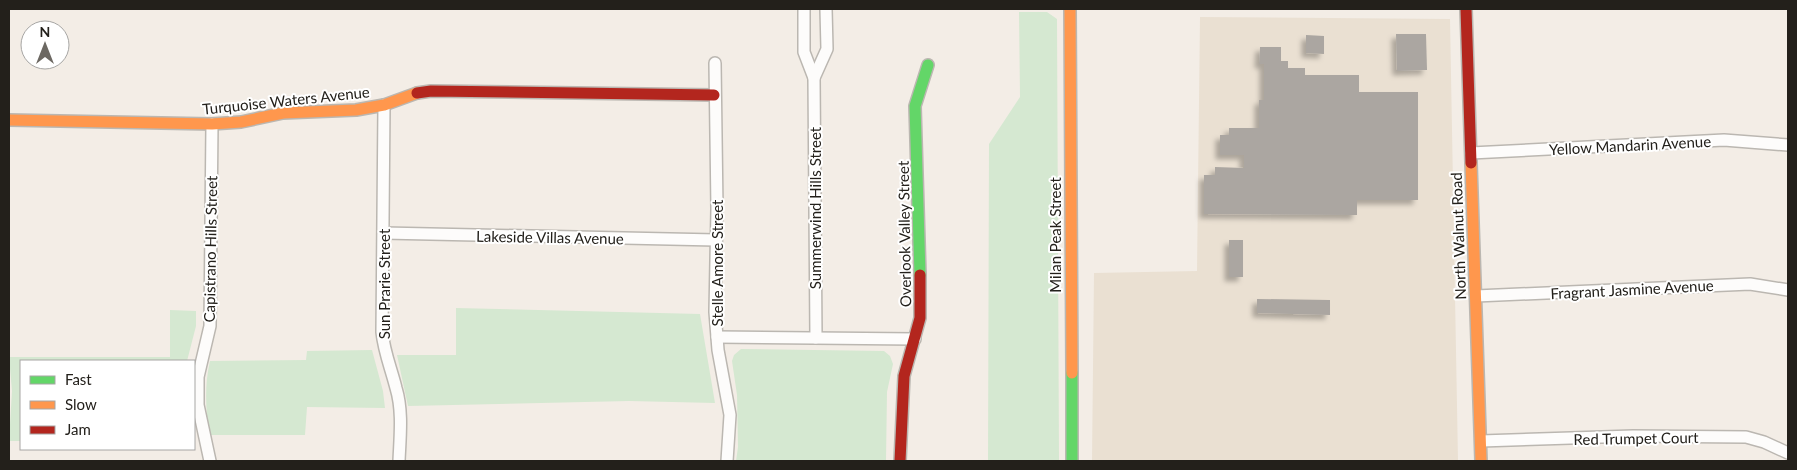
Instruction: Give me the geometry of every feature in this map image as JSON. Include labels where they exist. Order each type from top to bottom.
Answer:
[{"type":"street","name":"Summerwind Hills Street","points":[[804,9],[804,52],[814,78],[816,338]]},
{"type":"street","name":"Summerwind Hills Street","points":[[814,78],[827,50],[826,9]]},
{"type":"street","name":"Milan Peak Street","points":[[1070,9],[1072,461]]},
{"type":"street","name":"North Walnut Road","points":[[1466,9],[1481,461]]},
{"type":"street","name":"Stelle Amore Street","points":[[714,63],[717,337],[730,415],[727,461]]},
{"type":"street","name":"Overlook Valley Street","points":[[900,461],[904,376],[920,318],[916,106],[919,88],[928,65]]},
{"type":"street","name":"Turquoise Waters Avenue","points":[[9,120],[212,124],[241,122],[283,113],[333,112],[384,105],[408,95],[432,92],[714,95]]},
{"type":"street","name":"Sun Prarie Street","points":[[384,105],[382,332],[384,351],[396,388],[399,406],[399,461]]},
{"type":"street","name":"Capistrano Hills Street","points":[[210,461],[198,405],[198,377],[210,326],[212,124]]},
{"type":"street","name":"Yellow Mandarin Avenue","points":[[1470,153],[1724,140],[1788,145]]},
{"type":"street","name":"Lakeside Villas Avenue","points":[[384,233],[716,240]]},
{"type":"street","name":"Fragrant Jasmine Avenue","points":[[1476,296],[1750,284],[1788,290]]},
{"type":"street","points":[[717,337],[915,339]]},
{"type":"street","name":"Red Trumpet Court","points":[[1480,441],[1633,436],[1746,437],[1764,442],[1788,453]]},
{"type":"shaded area","points":[[1200,17],[1450,19],[1458,461],[1092,461],[1094,273],[1197,271]]},
{"type":"green space","points":[[1019,12],[1047,12],[1057,19],[1059,461],[988,461],[989,144],[1020,97]]},
{"type":"green space","points":[[456,308],[700,314],[715,403],[629,401],[408,406],[397,355],[456,355]]},
{"type":"green space","points":[[170,310],[196,311],[196,326],[187,360],[20,360],[20,441],[9,441],[12,391],[9,357],[170,357]]},
{"type":"green space","points":[[741,349],[884,351],[890,356],[893,364],[887,392],[886,461],[736,461],[738,447],[737,395],[732,361],[734,355]]},
{"type":"green space","points":[[372,350],[383,391],[385,408],[307,407],[305,435],[209,435],[206,398],[210,361],[306,360],[307,351]]},
{"type":"building","points":[[1396,34],[1426,34],[1427,70],[1397,71]]},
{"type":"building","points":[[1306,35],[1324,36],[1324,54],[1306,53]]},
{"type":"building","points":[[1260,47],[1281,47],[1281,61],[1288,61],[1288,68],[1305,68],[1305,75],[1359,75],[1359,92],[1418,92],[1418,200],[1357,200],[1357,215],[1204,214],[1204,175],[1215,175],[1215,167],[1244,168],[1244,155],[1220,155],[1220,135],[1229,135],[1229,128],[1259,128],[1259,100],[1264,100],[1264,64],[1259,64]]},
{"type":"building","points":[[1229,240],[1243,240],[1243,277],[1229,277]]},
{"type":"building","points":[[1257,299],[1330,300],[1330,315],[1257,313]]},
{"type":"traffic: fast","points":[[920,275],[915,106],[928,65]]},
{"type":"traffic: fast","points":[[1072,373],[1072,461]]},
{"type":"traffic: slow","points":[[1070,9],[1072,373]]},
{"type":"traffic: slow","points":[[9,120],[212,124],[241,122],[283,113],[356,110],[384,105],[417,93]]},
{"type":"traffic: slow","points":[[1471,163],[1481,461]]},
{"type":"traffic: jam","points":[[1466,9],[1471,163]]},
{"type":"traffic: jam","points":[[417,93],[431,91],[714,95]]},
{"type":"traffic: jam","points":[[900,461],[904,376],[920,318],[920,275]]}]
